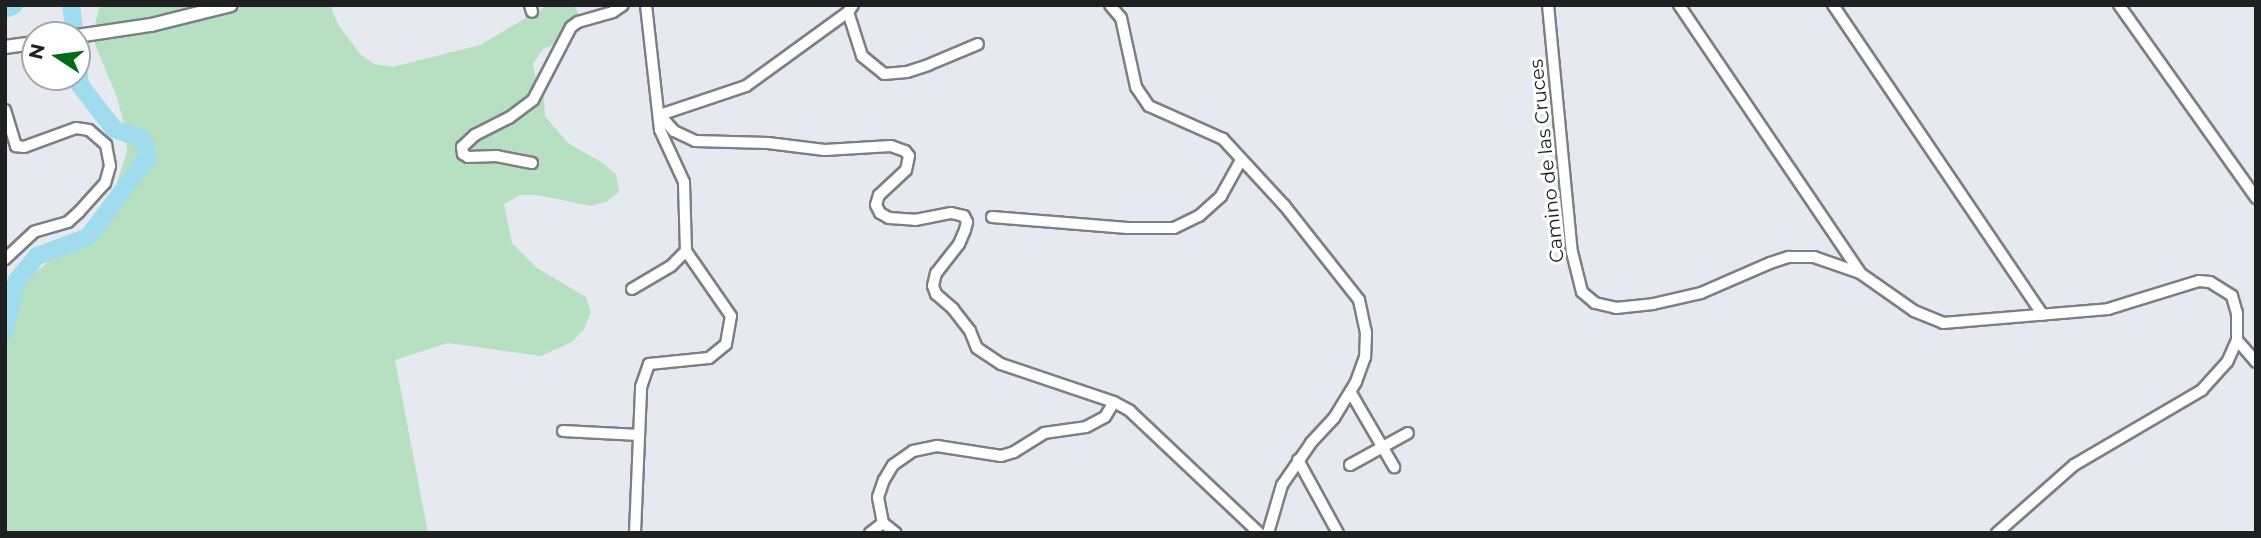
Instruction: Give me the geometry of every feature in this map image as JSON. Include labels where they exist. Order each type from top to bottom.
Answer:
[{"type":"main road","points":[[91,34],[151,25],[231,5]]},
{"type":"street","points":[[532,163],[498,156],[468,157],[463,154],[462,147],[475,135],[509,118],[533,100],[571,27],[578,22],[613,12],[623,5]]},
{"type":"street","points":[[635,533],[640,387],[649,364],[709,358],[726,344],[731,316],[686,251],[684,182],[662,141],[646,5]]},
{"type":"street","points":[[1110,5],[1121,18],[1136,87],[1149,106],[1223,139],[1284,205],[1359,300],[1366,332],[1365,357],[1351,393],[1298,460],[1282,485],[1268,533]]},
{"type":"street","name":"Camino de las Cruces","points":[[1548,5],[1572,252],[1580,284],[1595,303],[1616,308],[1653,304],[1701,293],[1789,257],[1814,257],[1860,273],[1913,311],[1942,323],[2119,307],[2199,281],[2210,282],[2232,296],[2237,313],[2237,340]]},
{"type":"street","points":[[1679,5],[1860,273]]},
{"type":"street","points":[[1833,5],[2043,315]]},
{"type":"street","points":[[2119,5],[2256,198]]},
{"type":"street","points":[[660,115],[746,86],[850,9],[862,56],[884,74],[906,72],[928,65],[978,44]]},
{"type":"street","points":[[5,110],[16,145],[24,147],[76,128],[89,130],[106,145],[110,166],[105,183],[68,222],[34,232],[5,259]]},
{"type":"street","points":[[660,115],[674,131],[695,141],[768,143],[825,150],[891,146],[905,151],[909,156],[906,170],[879,195],[876,205],[880,214],[889,218],[915,219],[951,213],[964,216],[967,222],[959,244],[936,273],[933,286],[936,294],[953,309],[970,331],[978,348],[1001,364],[1114,402],[1130,411],[1259,533]]},
{"type":"street","points":[[992,217],[1128,228],[1174,228],[1199,216],[1221,196],[1241,160]]},
{"type":"street","points":[[632,289],[671,266],[686,251]]},
{"type":"street","points":[[1997,533],[2074,465],[2202,390],[2227,362],[2237,340],[2256,362]]},
{"type":"street","points":[[1351,393],[1394,467]]},
{"type":"street","points":[[896,533],[883,523],[878,497],[893,465],[913,451],[937,446],[1001,456],[1014,452],[1044,433],[1086,427],[1105,417],[1114,402]]},
{"type":"street","points":[[563,431],[639,435]]},
{"type":"street","points":[[1350,465],[1408,433]]},
{"type":"street","points":[[1298,460],[1338,533]]},
{"type":"street","points":[[870,533],[883,523]]},
{"type":"green space","points":[[100,5],[332,5],[340,27],[360,54],[374,64],[393,67],[480,45],[548,5],[574,5],[581,18],[575,36],[543,49],[533,64],[536,80],[544,96],[545,116],[568,143],[616,174],[619,192],[606,202],[591,206],[537,195],[520,195],[504,204],[512,243],[537,268],[586,297],[591,312],[584,329],[572,342],[541,356],[448,343],[395,360],[428,533],[5,533],[5,298],[80,235],[104,208],[114,191],[127,152],[126,133],[117,97],[95,45],[95,24]]},
{"type":"waterway","points":[[5,9],[14,5]]},
{"type":"waterway","points":[[71,5],[73,21]]},
{"type":"waterway","points":[[5,331],[17,280],[37,256],[88,237],[148,157],[143,139],[114,129],[85,91]]}]
